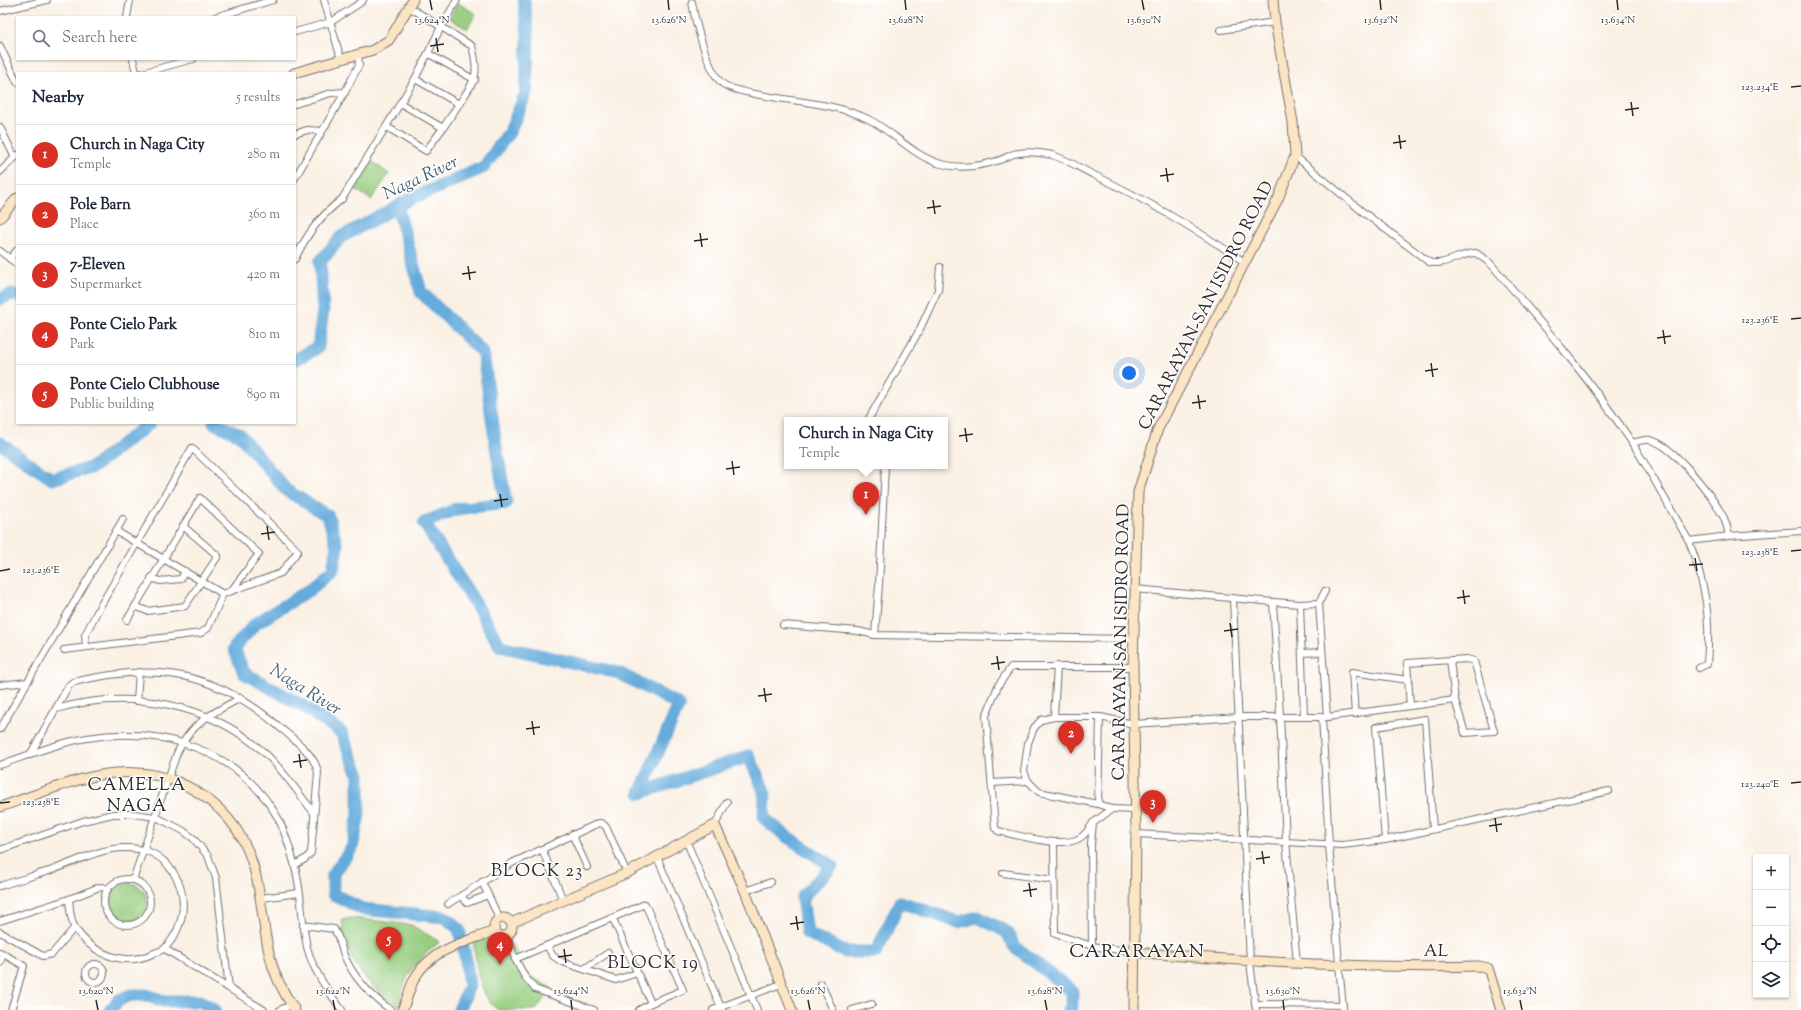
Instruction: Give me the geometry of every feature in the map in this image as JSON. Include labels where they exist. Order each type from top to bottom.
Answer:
[{"type":"street","points":[[0,11],[47,0]]},
{"type":"street","points":[[127,16],[131,0]]},
{"type":"street","points":[[218,16],[273,0]]},
{"type":"street","points":[[324,0],[340,59]]},
{"type":"street","points":[[296,32],[331,22],[363,0]]},
{"type":"street","points":[[296,257],[303,240],[325,212],[342,199],[415,79],[457,0]]},
{"type":"street","name":"CARARAYAN-SAN ISIDRO ROAD","points":[[1134,1010],[1136,810],[1133,667],[1138,492],[1158,429],[1246,263],[1278,199],[1294,156],[1293,122],[1273,0]]},
{"type":"street","points":[[692,2],[695,22],[713,71],[723,84],[741,91],[783,100],[841,109],[868,119],[897,137],[913,151],[941,164],[976,167],[1018,153],[1052,155],[1110,182],[1181,220],[1246,263]]},
{"type":"street","points":[[296,72],[358,53],[373,50],[389,40],[411,3],[441,28],[472,46],[477,64],[475,80],[426,151],[387,127]]},
{"type":"street","points":[[1221,30],[1276,22]]},
{"type":"street","points":[[0,46],[16,80]]},
{"type":"street","points":[[298,168],[345,92],[359,65],[358,53]]},
{"type":"street","points":[[429,54],[475,80]]},
{"type":"street","points":[[133,60],[136,72]]},
{"type":"street","points":[[146,72],[190,60]]},
{"type":"street","points":[[415,79],[459,104]]},
{"type":"street","points":[[296,104],[331,93],[345,92]]},
{"type":"street","points":[[400,103],[443,128]]},
{"type":"street","points":[[0,127],[16,156],[0,172]]},
{"type":"street","points":[[296,134],[307,130],[322,131]]},
{"type":"street","points":[[1294,156],[1363,212],[1429,262],[1435,264],[1476,252],[1484,257],[1570,356],[1632,443],[1689,541],[1698,564],[1708,613],[1709,634],[1707,664],[1699,668]]},
{"type":"street","points":[[0,218],[16,199]]},
{"type":"street","points":[[0,251],[16,263]]},
{"type":"street","points":[[10,259],[16,251]]},
{"type":"street","points":[[870,417],[919,330],[938,290],[940,267]]},
{"type":"street","points":[[1632,443],[1650,440],[1662,445],[1679,458],[1713,501],[1724,519],[1729,536]]},
{"type":"street","points":[[64,650],[201,634],[208,628],[223,594],[280,573],[298,551],[192,448],[85,635],[86,647]]},
{"type":"street","points":[[875,635],[885,469]]},
{"type":"street","points":[[127,620],[200,498],[259,554],[231,591]]},
{"type":"street","points":[[0,729],[123,519]]},
{"type":"street","points":[[135,606],[147,611],[185,606],[218,556],[183,526]]},
{"type":"street","points":[[116,531],[223,594]]},
{"type":"street","points":[[1689,541],[1729,536],[1801,531]]},
{"type":"street","points":[[151,578],[160,580],[180,579],[185,571]]},
{"type":"street","points":[[1136,589],[1300,604],[1319,602]]},
{"type":"street","points":[[1233,599],[1250,962],[1255,1007],[1343,1007],[1329,844],[1319,602],[1325,591]]},
{"type":"street","points":[[1273,602],[1286,841],[1297,963]]},
{"type":"street","points":[[1300,604],[1304,716]]},
{"type":"street","points":[[783,625],[858,631],[875,635],[1134,639]]},
{"type":"street","points":[[1302,653],[1322,652]]},
{"type":"street","points":[[1410,706],[1407,663],[1450,660],[1467,659],[1474,661],[1494,731],[1465,733],[1455,700],[1450,660]]},
{"type":"street","points":[[1054,717],[1056,666]]},
{"type":"street","points":[[1112,809],[1093,823],[1088,832],[1079,839],[1071,842],[1054,842],[998,831],[995,828],[986,716],[998,686],[1011,667],[1133,667]]},
{"type":"street","points":[[137,701],[139,672]]},
{"type":"street","points":[[30,755],[69,685],[74,682],[139,672],[170,673],[200,680],[223,689],[241,698],[266,715],[305,750],[317,766],[318,773],[311,853],[295,865]]},
{"type":"street","points":[[1355,714],[1352,672],[1409,680]]},
{"type":"street","points":[[0,685],[27,682]]},
{"type":"street","points":[[133,880],[156,817],[168,777],[182,742],[195,725],[206,716],[241,698]]},
{"type":"street","points":[[1136,810],[1112,809],[1098,804],[1039,792],[1028,781],[1024,771],[1028,743],[1034,728],[1041,720],[1054,717],[1100,716],[1134,724],[1280,716],[1324,716],[1355,714],[1455,700]]},
{"type":"street","points":[[56,709],[85,703],[137,701],[157,702],[188,708],[214,719],[244,737],[268,756],[314,813]]},
{"type":"street","points":[[1098,804],[1100,716]]},
{"type":"street","points":[[1385,840],[1376,726],[1425,719],[1433,829]]},
{"type":"street","points":[[0,764],[85,739],[125,734],[156,736],[182,742],[206,751],[236,769],[260,794],[278,818],[295,865],[303,925],[308,948],[316,970],[324,985],[342,1010]]},
{"type":"street","points":[[0,807],[96,776],[116,772],[168,777],[200,793],[222,811],[238,831],[248,852],[255,872],[261,898],[269,954],[275,972],[293,1007],[280,1010]]},
{"type":"street","points":[[992,783],[1028,781]]},
{"type":"street","points":[[1136,834],[1342,845],[1385,840],[1609,790]]},
{"type":"street","points":[[511,923],[627,873],[715,825],[727,802]]},
{"type":"street","points":[[0,850],[82,821],[113,814],[134,814],[156,817],[182,830],[192,838],[208,856],[216,878],[219,892],[229,988]]},
{"type":"street","points":[[448,904],[512,863],[572,834],[599,823],[603,824],[627,873]]},
{"type":"street","points":[[1092,946],[1091,844],[1093,823]]},
{"type":"street","points":[[715,825],[745,891],[792,1010]]},
{"type":"street","points":[[572,834],[587,867]]},
{"type":"street","points":[[686,840],[757,1010]]},
{"type":"street","points":[[1054,842],[1055,934],[1092,946],[1134,952],[1250,962],[1340,965]]},
{"type":"street","points":[[0,886],[101,852],[123,848],[145,849],[156,854],[168,864],[179,881],[183,898],[183,913],[176,932],[165,948],[144,961],[117,958],[101,953],[85,941],[74,927],[69,899]]},
{"type":"street","points":[[542,849],[563,900]]},
{"type":"street","points":[[657,857],[722,1008]]},
{"type":"street","points":[[1003,873],[1054,880]]},
{"type":"street","points":[[119,880],[133,880],[139,882],[148,893],[150,906],[144,918],[132,924],[118,923],[108,915],[104,902],[108,889],[119,880]]},
{"type":"street","points":[[482,882],[499,918]]},
{"type":"street","points":[[745,891],[771,882]]},
{"type":"street","points":[[0,920],[69,899],[97,888],[102,887],[108,889]]},
{"type":"street","points":[[261,898],[299,893]]},
{"type":"street","points":[[461,896],[467,903],[488,895]]},
{"type":"street","points":[[515,959],[613,919],[645,904],[683,990],[651,1003],[639,1010]]},
{"type":"street","points":[[505,917],[511,923],[512,928],[507,935],[498,935],[494,931],[494,923],[499,918],[505,917]]},
{"type":"street","points":[[613,919],[651,1003]]},
{"type":"street","points":[[303,925],[334,929],[340,940],[343,954],[348,964],[367,991],[391,1010]]},
{"type":"street","points":[[0,932],[43,956],[52,954],[74,927]]},
{"type":"street","points":[[402,1010],[409,989],[424,966],[434,956],[494,931]]},
{"type":"street","points":[[507,935],[515,959],[524,977],[535,989],[594,1010]]},
{"type":"street","points":[[547,946],[552,956],[562,962],[616,980],[637,973]]},
{"type":"street","points":[[165,948],[264,1010]]},
{"type":"street","points":[[584,969],[608,952]]},
{"type":"street","points":[[0,963],[1,953],[24,966],[11,1010]]},
{"type":"street","points":[[96,964],[101,953]]},
{"type":"street","name":"AL","points":[[1340,965],[1479,966],[1488,968],[1501,1010]]},
{"type":"street","points":[[713,1010],[722,1008],[781,984]]},
{"type":"street","points":[[821,984],[832,1010]]},
{"type":"street","points":[[852,1010],[872,1004]]},
{"type":"green space","points":[[458,3],[476,14],[467,29],[449,18]]},
{"type":"green space","points":[[373,162],[389,174],[371,200],[354,188]]},
{"type":"green space","points":[[124,883],[132,883],[142,888],[146,895],[146,909],[142,916],[132,921],[124,921],[114,916],[112,913],[109,906],[109,898],[114,888],[117,886]]},
{"type":"green space","points":[[351,918],[411,925],[440,942],[417,962],[412,969],[404,984],[398,1005],[393,1005],[365,978],[349,953],[345,941],[342,920]]},
{"type":"green space","points":[[494,935],[504,939],[514,947],[526,974],[552,988],[536,1010],[498,1010],[491,1004],[486,996],[482,988],[477,969],[473,941]]},
{"type":"waterway","name":"Naga River","points":[[296,359],[318,347],[323,310],[320,262],[341,237],[409,200],[484,167],[510,131],[526,93],[528,36],[524,0]]},
{"type":"waterway","points":[[397,206],[421,292],[483,353],[496,447],[506,503],[456,509],[424,523],[474,601],[500,646],[619,673],[679,705],[640,793],[749,756],[765,793],[764,818],[786,836],[832,866],[802,897],[807,933],[845,952],[876,952],[900,902],[958,922],[978,917],[1007,932],[1014,946],[1072,991],[1072,1007],[1069,1010]]},
{"type":"waterway","name":"Naga River","points":[[0,299],[12,294],[16,296]]},
{"type":"waterway","name":"Naga River","points":[[0,443],[52,479],[93,467],[149,424]]},
{"type":"waterway","name":"Naga River","points":[[216,424],[240,435],[286,490],[328,516],[337,546],[333,570],[308,591],[255,624],[234,648],[244,673],[301,705],[341,732],[359,775],[359,815],[352,848],[333,874],[333,894],[362,909],[445,917],[459,929],[466,960],[469,986],[459,1010]]},
{"type":"waterway","name":"Naga River","points":[[110,1010],[119,1000],[131,995],[146,995],[163,1001],[200,1001],[215,1010]]},
{"type":"place","name":"Church in Naga City","points":[[866,515]]},
{"type":"place","name":"Pole Barn","points":[[1071,754]]},
{"type":"place","name":"7-Eleven","points":[[1153,823]]},
{"type":"place","name":"Ponte Cielo Clubhouse","points":[[389,960]]},
{"type":"place","name":"Ponte Cielo Park","points":[[500,965]]},
{"type":"district","name":"CAMELLA NAGA","points":[[137,794]]},
{"type":"district","name":"BLOCK 23","points":[[537,870]]},
{"type":"district","name":"CARARAYAN","points":[[1137,950]]},
{"type":"district","name":"BLOCK 19","points":[[653,962]]}]
